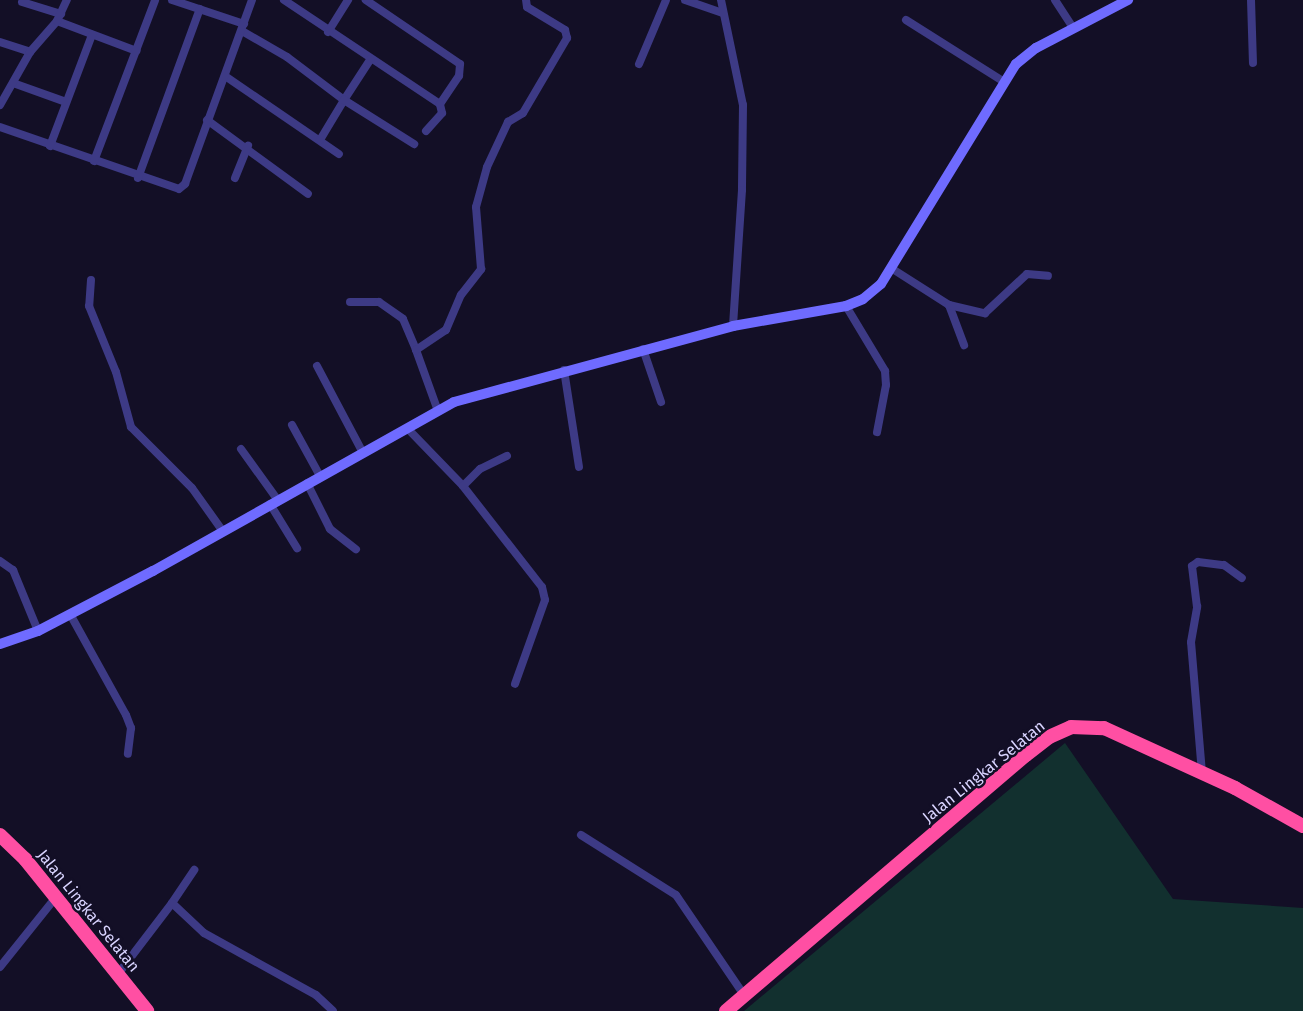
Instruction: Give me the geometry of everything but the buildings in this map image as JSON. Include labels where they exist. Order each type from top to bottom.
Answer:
[{"type":"highway","name":"Jalan Lingkar Selatan","points":[[726,1011],[1049,737],[1071,727],[1104,728],[1202,773],[1303,826]]},
{"type":"highway","name":"Jalan Lingkar Selatan","points":[[0,835],[56,897],[147,1011]]},
{"type":"street","points":[[0,105],[30,52],[59,18],[67,0]]},
{"type":"street","points":[[94,161],[155,0]]},
{"type":"street","points":[[172,0],[243,27],[344,100],[414,144]]},
{"type":"street","points":[[0,127],[138,178],[176,189],[182,188],[252,0]]},
{"type":"street","points":[[284,0],[328,32],[440,104],[442,113],[426,132]]},
{"type":"street","points":[[328,32],[348,0]]},
{"type":"street","points":[[366,0],[460,64],[459,76],[440,104]]},
{"type":"street","points":[[416,350],[446,330],[461,295],[481,269],[476,207],[487,167],[508,122],[523,113],[567,39],[565,30],[526,7],[525,0]]},
{"type":"street","points":[[639,64],[666,0]]},
{"type":"street","points":[[685,0],[722,13]]},
{"type":"street","points":[[721,0],[722,13],[736,58],[743,105],[742,190],[733,326]]},
{"type":"street","points":[[1055,0],[1073,28]]},
{"type":"street","points":[[0,644],[38,631],[70,614],[454,402],[564,370],[733,326],[846,306],[873,293],[891,268],[1003,81],[1024,57],[1073,28],[1128,0]]},
{"type":"street","points":[[1251,0],[1253,63]]},
{"type":"street","points":[[22,2],[92,35],[137,51]]},
{"type":"street","points":[[138,178],[200,9]]},
{"type":"street","points":[[906,20],[1003,81]]},
{"type":"street","points":[[50,146],[92,35]]},
{"type":"street","points":[[0,42],[30,52]]},
{"type":"street","points":[[320,140],[370,60]]},
{"type":"street","points":[[225,76],[339,154]]},
{"type":"street","points":[[14,83],[66,102]]},
{"type":"street","points":[[207,120],[248,146],[308,194]]},
{"type":"street","points":[[234,178],[248,146]]},
{"type":"street","points":[[891,268],[950,305],[985,313],[1027,274],[1048,276]]},
{"type":"street","points":[[90,280],[89,306],[116,372],[131,427],[192,488],[222,530]]},
{"type":"street","points":[[350,302],[379,302],[403,320],[438,411]]},
{"type":"street","points":[[950,305],[964,345]]},
{"type":"street","points":[[846,306],[885,371],[886,385],[877,432]]},
{"type":"street","points":[[643,349],[661,402]]},
{"type":"street","points":[[317,366],[363,453]]},
{"type":"street","points":[[564,370],[579,467]]},
{"type":"street","points":[[292,425],[320,476]]},
{"type":"street","points":[[408,429],[463,486],[506,537],[545,594],[515,684]]},
{"type":"street","points":[[241,449],[297,548]]},
{"type":"street","points":[[463,486],[480,470],[507,456]]},
{"type":"street","points":[[307,483],[330,529],[356,549]]},
{"type":"street","points":[[0,561],[13,570],[38,631]]},
{"type":"street","points":[[1202,773],[1191,642],[1197,607],[1192,566],[1198,562],[1224,565],[1242,578]]},
{"type":"street","points":[[70,614],[126,715],[131,728],[128,754]]},
{"type":"street","points":[[581,836],[676,895],[744,995]]},
{"type":"street","points":[[118,974],[194,870]]},
{"type":"street","points":[[0,966],[56,897]]},
{"type":"street","points":[[172,903],[210,938],[316,994],[333,1011]]},
{"type":"green space","points":[[1065,743],[1173,899],[1303,908],[1303,1011],[744,1011]]}]
